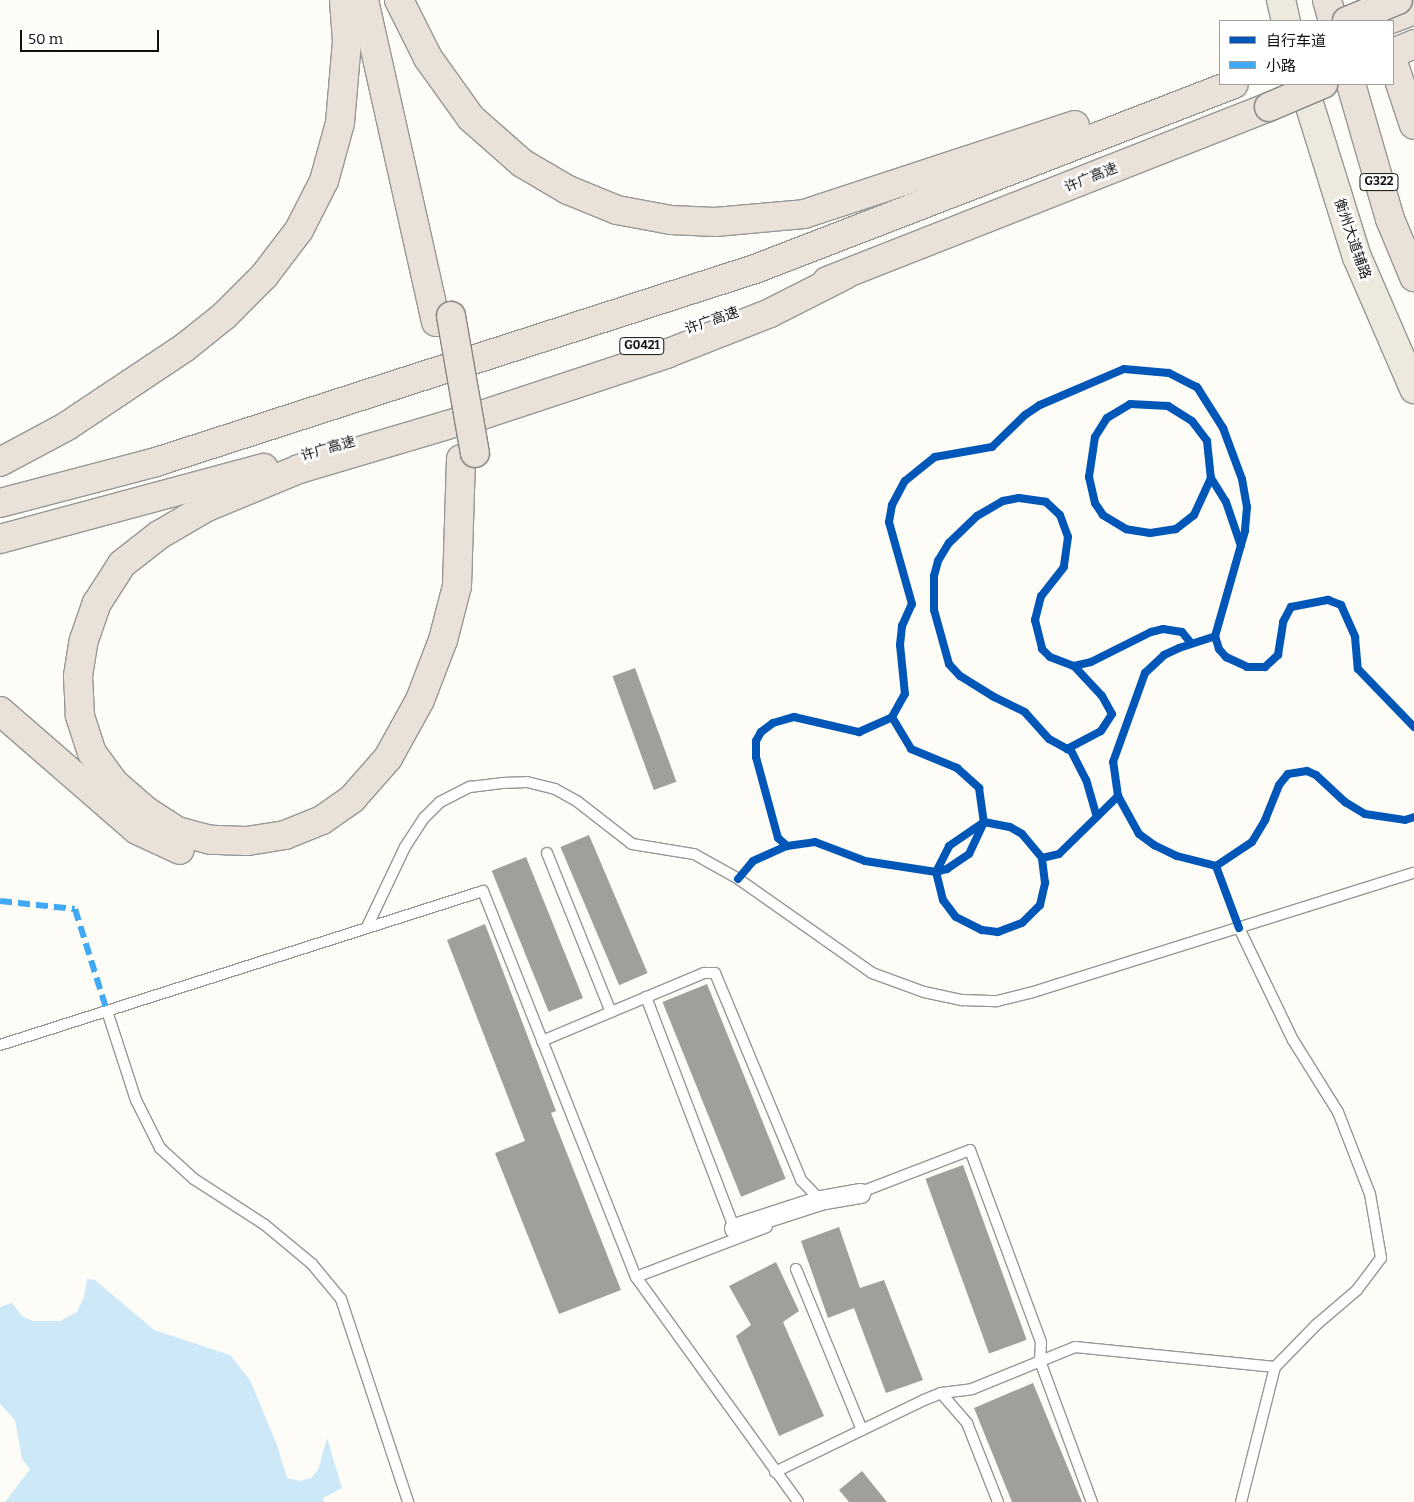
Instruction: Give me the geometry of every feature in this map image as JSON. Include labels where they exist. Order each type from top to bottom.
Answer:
[{"type":"highway","points":[[0,462],[67,426],[184,348],[224,316],[258,283],[293,238],[324,181],[340,123],[347,41],[344,0]]},
{"type":"highway","points":[[364,0],[443,319]]},
{"type":"highway","points":[[0,711],[137,830],[183,851],[255,857],[296,848],[334,832],[365,807],[394,775],[433,707],[454,657],[467,613],[476,562],[468,456],[384,0]]},
{"type":"highway","points":[[399,0],[428,58],[471,118],[522,163],[568,190],[617,210],[672,220],[754,221],[804,214],[1170,94],[1219,74]]},
{"type":"highway","points":[[1326,0],[1333,20]]},
{"type":"highway","points":[[1375,0],[1381,20]]},
{"type":"highway","points":[[1349,20],[1398,0]]},
{"type":"highway","points":[[1389,20],[1414,10]]},
{"type":"highway","points":[[1394,53],[1414,44]]},
{"type":"highway","points":[[1394,65],[1414,125]]},
{"type":"highway","points":[[0,503],[165,459],[755,269],[1231,85]]},
{"type":"highway","name":"许广高速","points":[[0,539],[343,446],[570,371],[845,275],[1270,107],[1321,85]]},
{"type":"highway","name":"G322","points":[[1351,85],[1390,219],[1414,277]]},
{"type":"highway","points":[[468,456],[457,586],[442,640],[420,700],[388,758],[352,800],[322,820],[285,835],[246,841],[210,840],[177,831],[144,810],[114,783],[92,753],[80,715],[78,676],[84,640],[97,603],[122,564],[159,535],[207,507],[299,469],[485,414],[666,354],[770,313],[845,275]]},
{"type":"main road","points":[[1281,0],[1286,20]]},
{"type":"main road","name":"衡州大道辅路","points":[[1304,85],[1357,257],[1414,389]]},
{"type":"street","points":[[734,1228],[820,1200],[860,1193]]},
{"type":"lane","points":[[367,927],[405,847],[440,802],[470,787],[527,782],[554,789],[578,802],[632,844],[694,854],[737,878],[872,973],[924,992],[963,1000],[997,1001],[1414,873]]},
{"type":"lane","points":[[547,853],[611,1012]]},
{"type":"lane","points":[[0,1045],[483,891],[636,1277],[798,1502]]},
{"type":"lane","points":[[1239,928],[1293,1040],[1338,1112],[1370,1194],[1381,1258],[1357,1290],[1317,1324],[1274,1367],[1241,1502]]},
{"type":"lane","points":[[542,1041],[704,973],[715,973],[800,1180],[820,1200]]},
{"type":"lane","points":[[646,997],[734,1228]]},
{"type":"lane","points":[[108,1011],[136,1100],[160,1148],[194,1179],[265,1225],[312,1264],[341,1299],[408,1502]]},
{"type":"lane","points":[[636,1277],[970,1150],[1041,1342],[1040,1361],[1092,1502]]},
{"type":"lane","points":[[796,1269],[862,1430]]},
{"type":"lane","points":[[775,1472],[941,1393],[972,1389],[1075,1347],[1274,1367]]},
{"type":"lane","points":[[941,1393],[967,1423],[998,1502]]},
{"type":"water","points":[[87,1279],[95,1280],[154,1330],[230,1355],[250,1380],[277,1445],[287,1478],[299,1481],[311,1478],[318,1470],[327,1438],[342,1488],[323,1498],[324,1502],[5,1502],[30,1469],[22,1459],[15,1420],[0,1404],[0,1307],[12,1303],[22,1316],[33,1321],[60,1321],[77,1312],[84,1297]]},
{"type":"building","points":[[635,668],[676,782],[654,790],[612,676]]},
{"type":"building","points":[[589,835],[648,973],[619,985],[560,847]]},
{"type":"building","points":[[526,857],[583,998],[549,1012],[492,871]]},
{"type":"building","points":[[485,924],[556,1111],[551,1113],[621,1290],[559,1314],[495,1153],[525,1141],[447,940]]},
{"type":"building","points":[[707,984],[786,1179],[741,1197],[662,1002]]},
{"type":"building","points":[[963,1165],[1027,1340],[989,1353],[925,1179]]},
{"type":"building","points":[[839,1227],[860,1288],[884,1280],[923,1380],[886,1393],[854,1308],[828,1318],[801,1241]]},
{"type":"building","points":[[776,1262],[799,1311],[783,1322],[824,1416],[779,1436],[736,1336],[751,1325],[729,1286]]},
{"type":"building","points":[[1033,1383],[1082,1502],[1012,1502],[974,1408]]},
{"type":"building","points":[[862,1471],[887,1502],[849,1502],[839,1490]]},
{"type":"marked path","points":[[0,901],[75,909],[107,1011]]},
{"type":"cycle path","points":[[738,879],[753,861],[787,846],[778,838],[756,757],[756,741],[761,732],[773,723],[794,717],[859,732],[892,717],[905,694],[900,645],[902,626],[912,604],[889,522],[892,505],[905,481],[935,457],[992,447],[1025,415],[1040,405],[1124,369],[1169,373],[1197,387],[1223,428],[1242,479],[1247,507],[1245,531],[1215,636],[1219,649],[1226,657],[1247,667],[1265,667],[1278,655],[1283,622],[1291,607],[1328,600],[1341,605],[1355,637],[1358,669],[1414,727]]},
{"type":"cycle path","points":[[1211,478],[1194,515],[1176,529],[1150,533],[1126,529],[1103,515],[1095,503],[1089,477],[1095,437],[1107,418],[1130,404],[1168,406],[1192,421],[1207,441],[1211,478],[1226,502],[1241,546]]},
{"type":"cycle path","points":[[1096,814],[1086,780],[1071,751],[1049,739],[1025,712],[994,697],[960,676],[949,664],[934,610],[934,576],[938,561],[949,543],[977,516],[1003,501],[1019,498],[1046,502],[1060,515],[1068,537],[1064,567],[1041,596],[1035,620],[1042,649],[1050,657],[1074,666],[1091,662],[1151,632],[1163,629],[1182,632],[1191,643]]},
{"type":"cycle path","points":[[1118,796],[1113,762],[1145,673],[1164,655],[1215,636]]},
{"type":"cycle path","points":[[1067,749],[1101,731],[1112,714],[1102,696],[1074,666]]},
{"type":"cycle path","points":[[892,717],[911,749],[957,768],[979,788],[984,822],[1010,827],[1022,834],[1042,858],[1059,854],[1118,796],[1139,834],[1154,845],[1177,856],[1216,866]]},
{"type":"cycle path","points":[[1239,928],[1216,866],[1252,842],[1265,820],[1279,785],[1288,774],[1307,771],[1316,775],[1345,802],[1365,814],[1405,820],[1414,817]]},
{"type":"cycle path","points":[[984,822],[969,854],[947,869],[936,872],[943,900],[956,917],[982,930],[998,932],[1022,923],[1040,905],[1045,883],[1042,858]]},
{"type":"cycle path","points":[[787,846],[815,842],[865,861],[936,872],[949,846],[984,822]]}]
